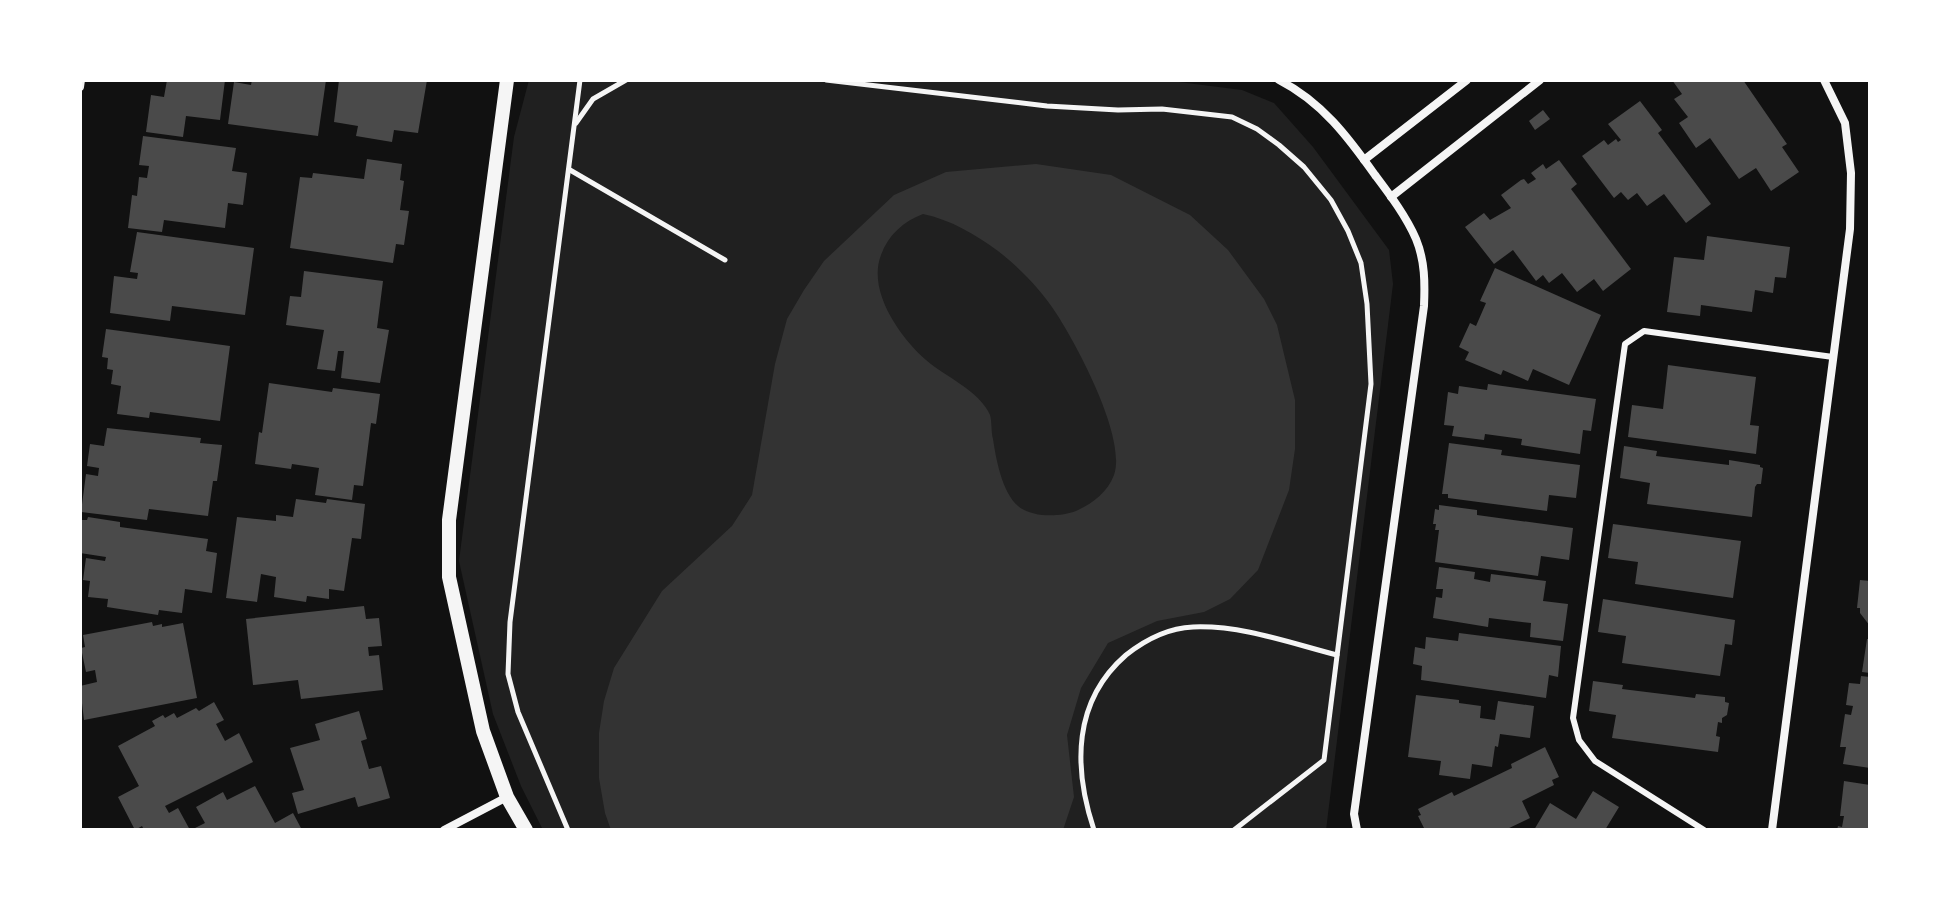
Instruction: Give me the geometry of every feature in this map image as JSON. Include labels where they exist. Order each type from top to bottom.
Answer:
[{"type":"street","points":[[80,87],[81,80]]},
{"type":"street","points":[[507,80],[449,520],[449,577],[483,731],[507,797],[526,830]]},
{"type":"street","points":[[1279,80],[1322,108],[1364,160],[1416,239],[1425,273],[1424,306],[1354,814],[1357,830]]},
{"type":"street","points":[[1364,160],[1467,80]]},
{"type":"street","points":[[1391,197],[1540,80]]},
{"type":"street","points":[[1772,830],[1850,229],[1851,173],[1845,123],[1824,80]]},
{"type":"street","points":[[444,830],[507,797]]},
{"type":"lane","points":[[1704,830],[1595,761],[1579,740],[1573,718],[1625,344],[1644,331],[1833,357]]},
{"type":"path","points":[[568,830],[522,724],[508,674],[510,622],[580,80]]},
{"type":"path","points":[[574,127],[593,99],[626,80]]},
{"type":"path","points":[[826,80],[1047,106],[1206,112],[1232,117],[1257,129],[1304,167],[1331,200],[1348,231],[1361,263],[1367,304],[1371,384],[1324,760],[1234,830]]},
{"type":"path","points":[[569,170],[725,260]]},
{"type":"path","points":[[1094,830],[1082,783],[1084,719],[1094,692],[1113,666],[1137,646],[1158,635],[1189,627],[1238,630],[1337,655]]},
{"type":"shaded area","points":[[529,80],[1163,80],[1242,90],[1274,103],[1313,147],[1389,250],[1393,284],[1326,830],[543,830],[521,786],[493,714],[459,561],[514,137]]},
{"type":"shaded area","points":[[1036,164],[1111,175],[1190,215],[1228,250],[1264,299],[1277,325],[1295,400],[1295,449],[1289,490],[1258,570],[1230,599],[1204,612],[1157,621],[1108,643],[1081,688],[1067,735],[1074,797],[1063,830],[611,830],[599,778],[599,733],[614,668],[662,591],[732,526],[752,495],[775,364],[787,319],[824,261],[894,195],[946,172]],"holes":[[[923,214],[981,239],[1022,272],[1056,313],[1087,369],[1107,416],[1116,459],[1114,475],[1108,487],[1094,501],[1076,511],[1046,515],[1031,513],[1012,500],[1001,475],[990,415],[985,406],[916,350],[888,312],[878,283],[884,248],[892,235],[909,221]]]},
{"type":"building","points":[[167,80],[225,80],[220,120],[186,116],[183,137],[146,132],[151,95],[164,97]]},
{"type":"building","points":[[252,80],[326,80],[318,136],[228,124],[234,82],[251,85]]},
{"type":"building","points":[[339,80],[427,80],[418,133],[394,130],[392,142],[356,136],[358,126],[334,122]]},
{"type":"building","points":[[1672,80],[1743,80],[1787,144],[1782,147],[1799,172],[1771,191],[1756,168],[1739,179],[1710,138],[1696,148],[1679,123],[1688,117],[1674,99],[1682,94]]},
{"type":"building","points":[[1640,101],[1662,130],[1658,133],[1711,204],[1686,223],[1664,194],[1647,206],[1637,193],[1628,200],[1621,192],[1614,198],[1582,156],[1604,140],[1608,145],[1616,139],[1618,142],[1621,140],[1608,124]]},
{"type":"building","points":[[1543,110],[1550,119],[1535,130],[1529,121]]},
{"type":"building","points":[[143,136],[236,148],[232,171],[247,173],[243,205],[228,203],[225,228],[164,220],[162,232],[128,228],[132,195],[137,196],[139,177],[147,178],[149,166],[139,165]]},
{"type":"building","points":[[367,159],[402,164],[400,180],[404,181],[400,210],[409,211],[404,245],[396,244],[393,263],[290,248],[300,177],[312,178],[313,173],[364,179]]},
{"type":"building","points":[[1559,160],[1577,184],[1571,189],[1631,269],[1603,291],[1594,279],[1577,292],[1562,273],[1549,283],[1543,275],[1536,281],[1513,250],[1494,264],[1465,227],[1484,213],[1490,220],[1511,208],[1501,195],[1521,180],[1528,184],[1536,179],[1531,173],[1543,164],[1546,169]]},
{"type":"building","points":[[137,232],[254,248],[245,315],[172,306],[170,321],[110,313],[114,276],[137,279],[138,273],[130,272]]},
{"type":"building","points":[[1707,236],[1790,247],[1786,278],[1775,277],[1773,293],[1755,290],[1752,312],[1701,305],[1700,316],[1667,312],[1674,257],[1704,260]]},
{"type":"building","points":[[1495,268],[1601,315],[1569,385],[1533,369],[1528,381],[1503,370],[1501,375],[1465,360],[1469,352],[1459,347],[1470,323],[1476,326],[1486,303],[1480,301]]},
{"type":"building","points":[[304,271],[383,281],[377,328],[389,330],[380,383],[341,378],[344,351],[338,351],[335,371],[317,369],[324,330],[286,325],[290,296],[301,297]]},
{"type":"building","points":[[106,329],[230,346],[220,421],[150,412],[149,418],[117,414],[121,386],[111,384],[113,370],[107,369],[108,358],[102,357]]},
{"type":"building","points":[[1668,365],[1756,377],[1750,425],[1759,426],[1756,454],[1628,437],[1632,405],[1663,409]]},
{"type":"building","points":[[269,383],[332,392],[333,388],[380,394],[376,424],[371,423],[363,486],[354,485],[352,500],[315,495],[319,468],[292,464],[291,469],[255,464]]},
{"type":"building","points":[[1488,384],[1596,399],[1591,431],[1583,430],[1580,454],[1521,445],[1522,439],[1485,434],[1484,440],[1452,436],[1454,426],[1444,425],[1448,392],[1458,394],[1459,386],[1487,390]]},
{"type":"building","points":[[107,428],[201,438],[200,443],[222,445],[208,516],[149,509],[147,520],[81,512],[86,474],[98,476],[99,468],[87,466],[90,444],[104,446]]},
{"type":"building","points":[[1449,443],[1502,450],[1501,455],[1580,465],[1576,498],[1549,495],[1547,511],[1448,498],[1448,494],[1442,494]]},
{"type":"building","points":[[1624,446],[1657,451],[1656,456],[1729,465],[1729,460],[1760,465],[1763,468],[1761,484],[1755,487],[1752,517],[1647,504],[1650,483],[1620,478]]},
{"type":"building","points":[[296,499],[365,504],[361,539],[352,538],[344,591],[329,589],[329,599],[307,596],[306,602],[274,597],[276,577],[261,574],[257,602],[226,598],[237,517],[276,521],[276,515],[293,517]]},
{"type":"building","points":[[1439,505],[1477,510],[1477,515],[1573,528],[1569,560],[1541,556],[1538,576],[1435,562],[1439,530],[1435,530],[1436,524],[1433,524],[1435,509],[1439,510]]},
{"type":"building","points":[[88,517],[120,522],[120,527],[208,539],[206,551],[217,553],[212,593],[185,589],[182,613],[159,610],[158,615],[107,607],[108,599],[88,597],[90,581],[83,580],[86,558],[105,561],[106,557],[80,553],[82,520]]},
{"type":"building","points":[[1613,524],[1741,541],[1733,598],[1635,584],[1638,562],[1608,558]]},
{"type":"building","points":[[1439,567],[1475,572],[1474,579],[1490,582],[1491,574],[1546,581],[1543,601],[1568,604],[1563,641],[1530,637],[1531,623],[1489,618],[1488,627],[1433,618],[1436,597],[1442,598],[1443,589],[1436,589]]},
{"type":"building","points":[[1860,580],[1870,581],[1870,626],[1860,613],[1860,608],[1857,608]]},
{"type":"building","points":[[1603,599],[1735,620],[1732,645],[1725,644],[1720,676],[1622,663],[1626,636],[1598,632]]},
{"type":"building","points":[[364,606],[366,619],[379,618],[382,646],[368,647],[369,656],[379,655],[383,690],[301,699],[298,680],[253,685],[246,619]]},
{"type":"building","points":[[152,622],[153,626],[162,624],[162,627],[183,623],[197,698],[84,720],[80,686],[97,682],[95,670],[86,672],[81,648],[85,647],[83,635]]},
{"type":"building","points":[[1459,633],[1561,646],[1558,677],[1549,675],[1546,698],[1421,680],[1422,666],[1413,664],[1415,647],[1425,649],[1426,637],[1458,641]]},
{"type":"building","points":[[1867,639],[1870,639],[1870,673],[1862,672]]},
{"type":"building","points":[[1861,676],[1870,677],[1870,768],[1843,764],[1846,747],[1840,747],[1845,714],[1851,715],[1853,706],[1846,705],[1849,683],[1860,684]]},
{"type":"building","points":[[1593,681],[1623,685],[1622,689],[1695,698],[1696,694],[1725,697],[1725,702],[1729,703],[1727,715],[1722,718],[1722,723],[1718,722],[1718,752],[1612,738],[1616,715],[1589,711]]},
{"type":"building","points":[[1416,695],[1481,706],[1480,718],[1495,720],[1498,701],[1534,706],[1530,738],[1500,734],[1492,767],[1472,764],[1470,779],[1439,775],[1441,761],[1408,757]]},
{"type":"building","points":[[214,702],[224,720],[216,724],[225,741],[239,733],[253,762],[165,806],[169,813],[178,808],[190,830],[144,830],[142,826],[135,830],[118,797],[139,786],[118,746],[155,726],[152,721],[163,715],[165,718],[174,713],[177,718]]},
{"type":"building","points":[[359,711],[367,739],[361,741],[369,769],[381,766],[390,798],[358,807],[355,797],[298,814],[292,793],[304,790],[290,748],[320,740],[315,724]]},
{"type":"building","points":[[1545,747],[1559,777],[1552,780],[1554,785],[1522,801],[1530,818],[1505,830],[1425,830],[1418,809],[1452,792],[1454,796],[1512,768],[1511,764]]},
{"type":"building","points":[[1844,781],[1870,785],[1870,830],[1837,830],[1838,826],[1842,827],[1844,816],[1840,816]]},
{"type":"building","points":[[255,786],[275,823],[293,813],[302,830],[191,830],[205,823],[196,807],[223,792],[227,800]]},
{"type":"building","points":[[1593,791],[1619,807],[1605,830],[1534,830],[1550,803],[1576,819]]}]
